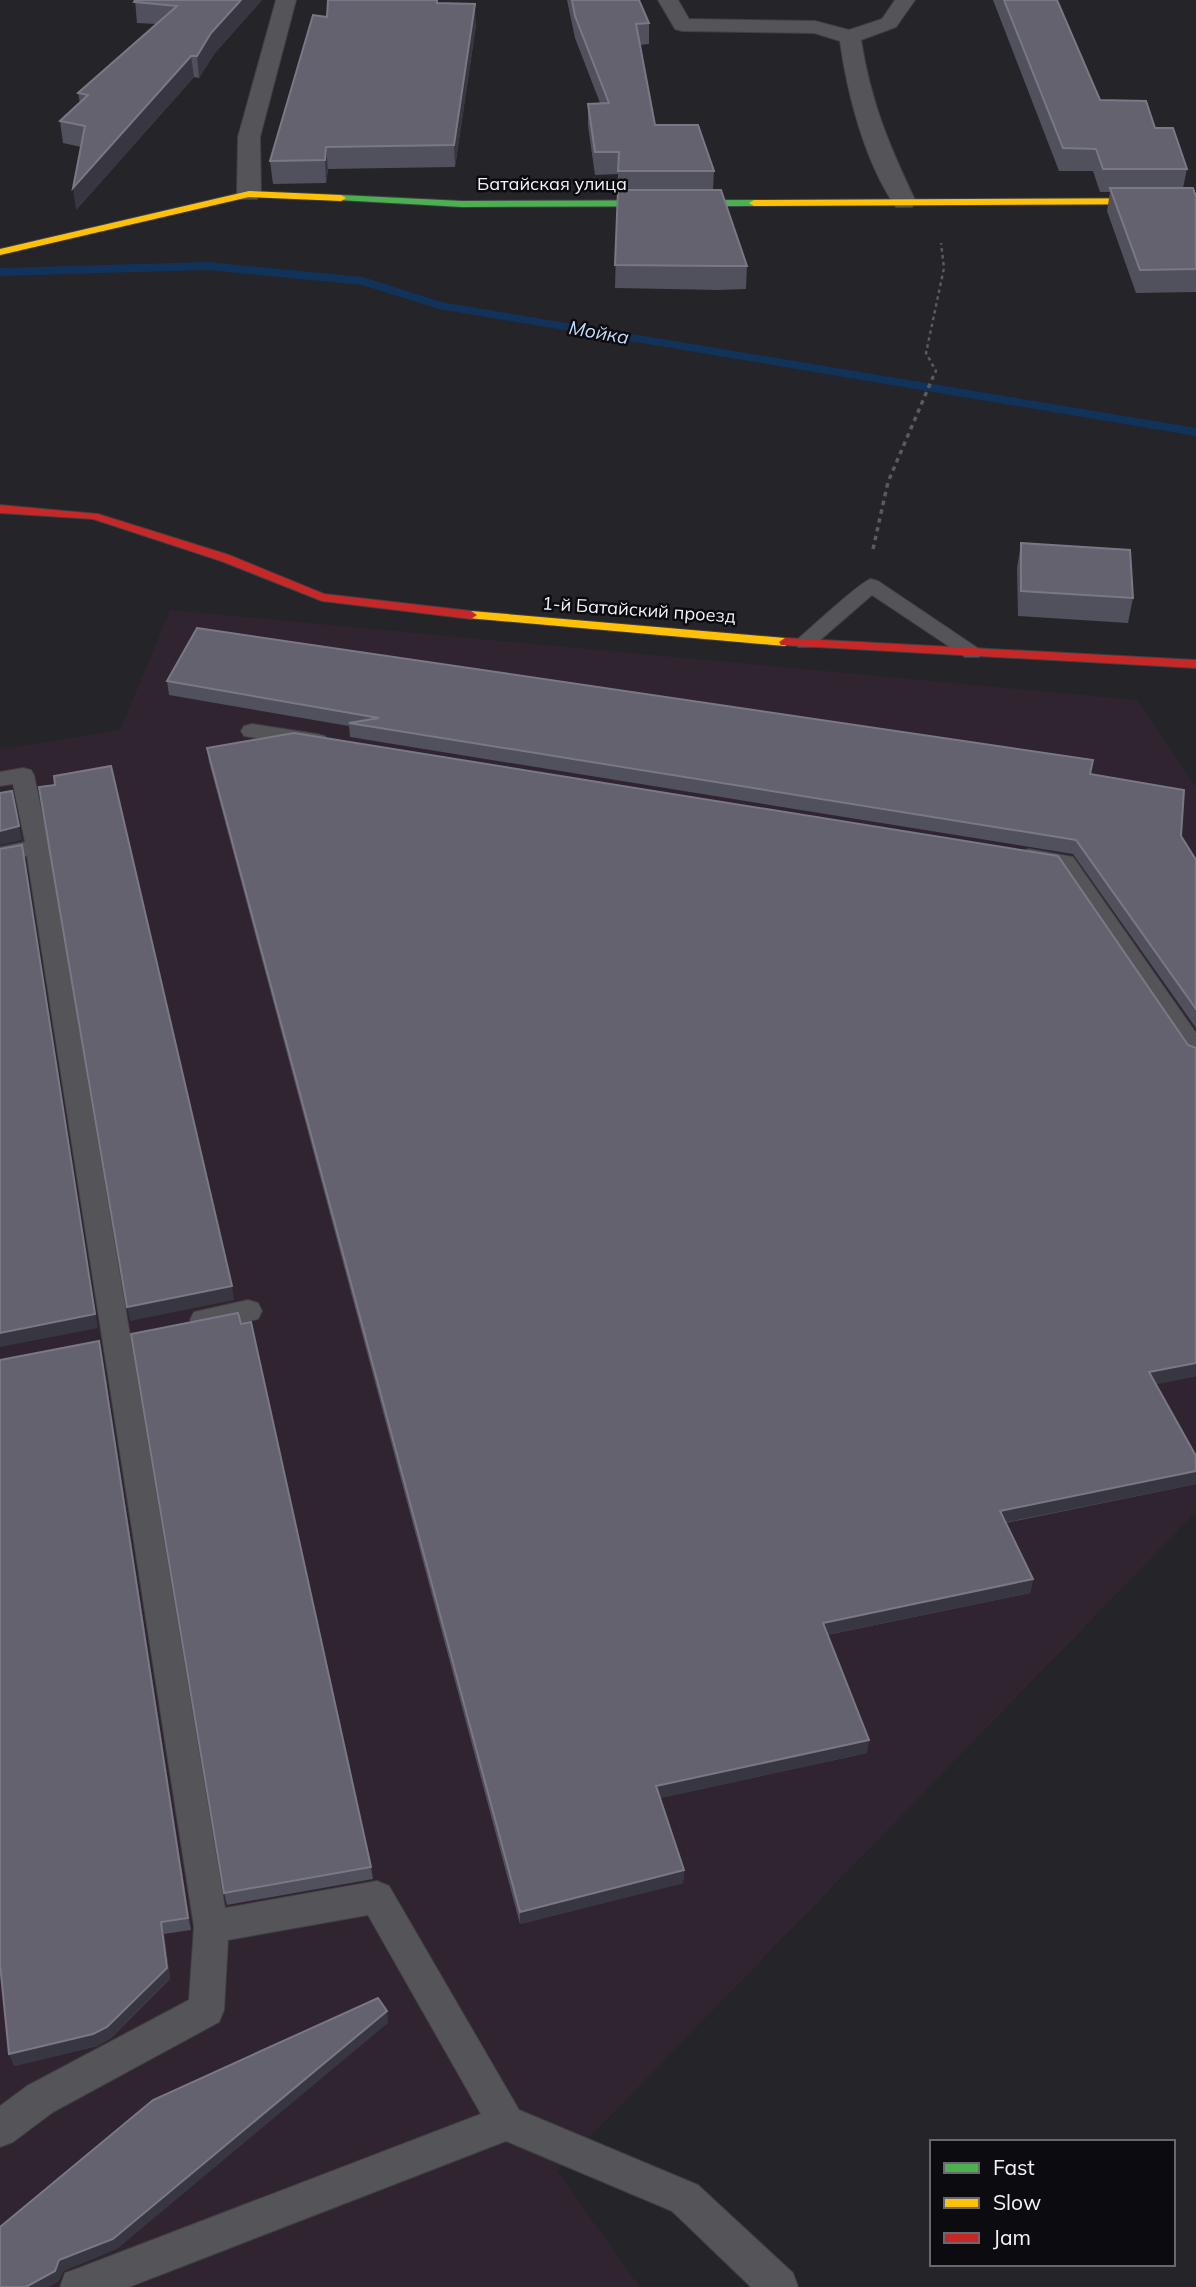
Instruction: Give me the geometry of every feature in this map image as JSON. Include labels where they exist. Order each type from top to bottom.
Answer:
[{"type":"street","points":[[249,194],[249,137],[286,0]]},
{"type":"street","points":[[668,0],[682,24],[815,27],[850,37],[889,23],[905,0]]},
{"type":"street","points":[[850,37],[857,85],[876,142],[904,202]]},
{"type":"street","name":"Батайская улица","points":[[0,252],[249,194],[462,204],[1196,201]]},
{"type":"street","name":"1-й Батайский проезд","points":[[0,509],[94,516],[225,558],[321,597],[515,620],[972,653],[1196,664]]},
{"type":"lane","points":[[805,642],[846,610],[871,585],[972,653]]},
{"type":"lane","points":[[252,731],[334,744]]},
{"type":"lane","points":[[0,779],[23,775],[37,847],[211,1927],[206,2010],[40,2099],[0,2129]]},
{"type":"lane","points":[[0,854],[37,847]]},
{"type":"lane","points":[[1010,853],[1065,862],[1196,1052]]},
{"type":"lane","points":[[183,1324],[248,1311]]},
{"type":"lane","points":[[211,1927],[377,1897],[506,2123],[685,2197],[779,2287]]},
{"type":"lane","points":[[79,2287],[506,2123]]},
{"type":"path","points":[[871,585],[874,532],[905,433],[936,371],[926,353],[944,268],[934,202]]},
{"type":"shaded area","points":[[170,610],[1137,700],[1196,787],[1196,1512],[557,2171],[640,2287],[0,2287],[0,749],[120,730]]},
{"type":"building","points":[[241,0],[211,33],[197,56],[191,56],[73,188],[85,126],[60,121],[88,95],[78,93],[177,6],[134,2]]},
{"type":"building","points":[[328,0],[437,0],[437,3],[475,4],[454,145],[326,147],[325,160],[270,161],[313,15],[327,17]]},
{"type":"building","points":[[572,0],[639,0],[649,23],[636,24],[655,125],[698,125],[714,171],[618,171],[619,152],[595,152],[588,104],[609,103],[575,16]]},
{"type":"building","points":[[1004,0],[1057,0],[1100,100],[1146,101],[1155,128],[1173,128],[1187,169],[1103,169],[1096,149],[1063,148]]},
{"type":"building","points":[[1110,188],[1193,188],[1196,197],[1196,269],[1140,270]]},
{"type":"building","points":[[618,190],[721,190],[747,266],[615,265]]},
{"type":"building","points":[[1021,543],[1130,550],[1133,598],[1021,591]]},
{"type":"building","points":[[197,628],[1093,760],[1090,774],[1184,790],[1181,836],[1196,860],[1196,1009],[1076,840],[349,723],[379,718],[167,681]]},
{"type":"building","points":[[294,733],[1058,856],[1188,1045],[1196,1048],[1196,1363],[1149,1372],[1196,1456],[1196,1471],[1000,1511],[1033,1579],[823,1623],[869,1740],[656,1786],[684,1870],[520,1912],[207,748]]},
{"type":"building","points":[[111,766],[232,1286],[127,1307],[39,787],[55,785],[54,776]]},
{"type":"building","points":[[12,791],[19,826],[0,831],[0,793]]},
{"type":"building","points":[[22,845],[95,1314],[0,1333],[0,849]]},
{"type":"building","points":[[238,1313],[241,1324],[251,1322],[371,1867],[224,1893],[131,1334]]},
{"type":"building","points":[[99,1341],[188,1918],[161,1922],[167,1968],[107,2027],[93,2034],[9,2054],[0,1964],[0,1360]]},
{"type":"building","points":[[378,1998],[387,2011],[113,2239],[59,2260],[55,2271],[26,2287],[0,2287],[0,2227],[153,2100]]},
{"type":"waterway","name":"Мойка","points":[[0,272],[208,266],[363,281],[439,305],[1196,432]]},
{"type":"traffic: fast","points":[[341,198],[462,204],[754,203]]},
{"type":"traffic: slow","points":[[0,252],[249,194],[341,198]]},
{"type":"traffic: slow","points":[[754,203],[1196,201]]},
{"type":"traffic: slow","points":[[471,615],[785,642]]},
{"type":"traffic: jam","points":[[0,509],[94,516],[225,558],[322,597],[471,615]]},
{"type":"traffic: jam","points":[[785,642],[1196,664]]}]
